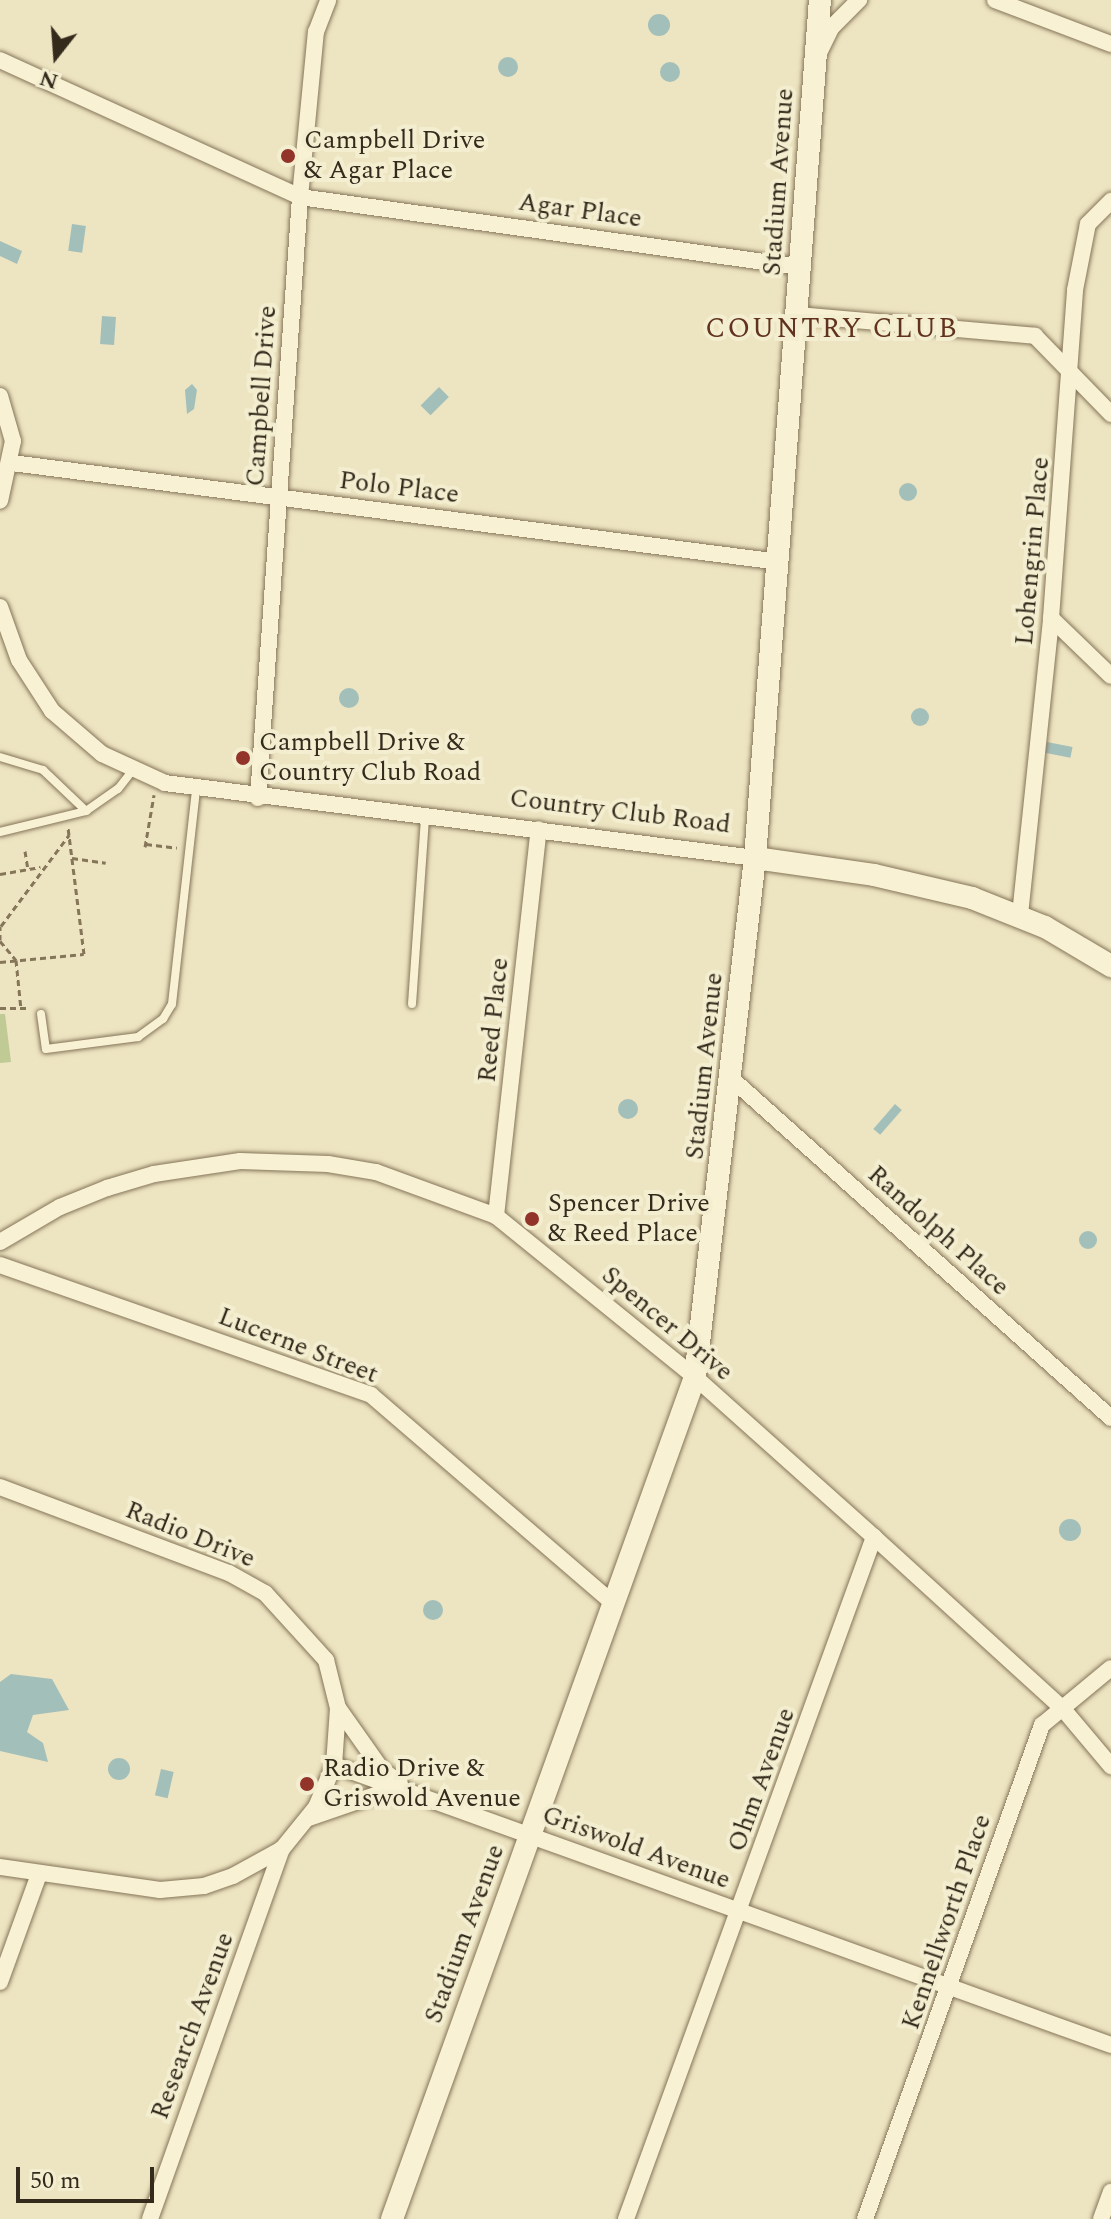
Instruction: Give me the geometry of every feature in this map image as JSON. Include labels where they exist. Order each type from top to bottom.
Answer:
[{"type":"street","name":"Campbell Drive","points":[[258,798],[300,197],[316,32],[328,0]]},
{"type":"street","name":"Stadium Avenue","points":[[392,2219],[695,1377],[733,1080],[755,858],[820,0]]},
{"type":"street","name":"Stadium Avenue","points":[[816,59],[831,28],[859,0]]},
{"type":"street","points":[[995,0],[1030,5],[1111,44]]},
{"type":"street","name":"Agar Place","points":[[0,60],[300,197],[800,267]]},
{"type":"street","name":"Lohengrin Place","points":[[1020,915],[1051,618],[1082,240],[1088,224],[1111,201]]},
{"type":"street","points":[[797,315],[1035,336],[1111,414]]},
{"type":"street","points":[[0,396],[9,419],[12,463],[0,501]]},
{"type":"street","name":"Polo Place","points":[[12,463],[779,562]]},
{"type":"street","name":"Country Club Road","points":[[0,607],[4,633],[34,687],[52,711],[85,741],[132,771],[156,780],[196,790],[539,829],[899,879],[1020,915],[1111,966]]},
{"type":"street","points":[[1051,618],[1111,676]]},
{"type":"street","name":"Reed Place","points":[[496,1216],[539,829]]},
{"type":"street","name":"Randolph Place","points":[[733,1080],[1111,1418]]},
{"type":"street","name":"Spencer Drive","points":[[0,1242],[60,1207],[107,1188],[154,1174],[240,1161],[328,1164],[376,1172],[496,1216],[695,1377],[874,1537],[1063,1709],[1111,1766]]},
{"type":"street","name":"Lucerne Street","points":[[0,1265],[371,1395],[613,1603]]},
{"type":"street","name":"Radio Drive","points":[[0,1487],[229,1573],[265,1593],[326,1660],[338,1708],[334,1765]]},
{"type":"street","name":"Ohm Avenue","points":[[626,2219],[874,1537]]},
{"type":"street","name":"Kennellworth Place","points":[[865,2219],[951,1987],[1042,1725],[1111,1668]]},
{"type":"street","points":[[338,1708],[382,1770],[417,1795]]},
{"type":"street","points":[[0,1867],[122,1888],[204,1886],[282,1849],[308,1819],[334,1765]]},
{"type":"street","name":"Griswold Avenue","points":[[334,1765],[1111,2045]]},
{"type":"street","points":[[308,1819],[381,1793],[417,1795]]},
{"type":"street","name":"Research Avenue","points":[[150,2219],[282,1849]]},
{"type":"street","points":[[0,1982],[39,1874]]},
{"type":"street","points":[[1101,2219],[1111,2192]]},
{"type":"lane","points":[[0,757],[43,770],[86,811]]},
{"type":"lane","points":[[0,832],[86,811],[118,789],[132,771]]},
{"type":"lane","points":[[41,1014],[46,1049],[138,1037],[163,1019],[172,1004],[196,790]]},
{"type":"lane","points":[[412,1004],[425,816]]},
{"type":"path","points":[[156,780],[146,846],[189,849]]},
{"type":"path","points":[[0,962],[84,954],[66,817]]},
{"type":"path","points":[[21,1009],[16,960],[0,940],[0,926],[69,835]]},
{"type":"path","points":[[25,851],[28,869]]},
{"type":"path","points":[[72,858],[106,863]]},
{"type":"path","points":[[0,874],[42,867]]},
{"type":"path","points":[[0,1008],[39,1007],[41,1014]]},
{"type":"green space","points":[[0,1014],[5,1014],[11,1062],[0,1063]]},
{"type":"water","points":[[659,14],[667,17],[670,25],[667,33],[659,36],[651,33],[648,25],[651,17]]},
{"type":"water","points":[[508,57],[515,60],[518,67],[515,74],[508,77],[501,74],[498,67],[501,60]]},
{"type":"water","points":[[670,62],[677,65],[680,72],[677,79],[670,82],[663,79],[660,72],[663,65]]},
{"type":"water","points":[[72,224],[86,226],[82,253],[68,251]]},
{"type":"water","points":[[0,241],[22,251],[17,264],[0,256]]},
{"type":"water","points":[[102,316],[116,317],[114,345],[100,344]]},
{"type":"water","points":[[192,384],[197,390],[194,409],[187,414],[185,390]]},
{"type":"water","points":[[439,387],[449,397],[431,415],[421,405]]},
{"type":"water","points":[[904,483],[912,483],[917,492],[915,499],[904,501],[899,496],[899,488]]},
{"type":"water","points":[[349,688],[356,691],[359,698],[356,705],[349,708],[342,705],[339,698],[342,691]]},
{"type":"water","points":[[916,708],[924,708],[929,717],[927,724],[916,726],[911,721],[911,713]]},
{"type":"water","points":[[1047,742],[1073,747],[1070,758],[1045,753]]},
{"type":"water","points":[[624,1099],[632,1099],[638,1109],[632,1119],[624,1119],[618,1113],[618,1105]]},
{"type":"water","points":[[895,1104],[902,1110],[880,1135],[873,1129]]},
{"type":"water","points":[[1088,1231],[1097,1240],[1088,1249],[1079,1240]]},
{"type":"water","points":[[1070,1519],[1078,1522],[1081,1530],[1078,1538],[1070,1541],[1062,1538],[1059,1530],[1062,1522]]},
{"type":"water","points":[[433,1600],[440,1603],[443,1610],[440,1617],[433,1620],[426,1617],[423,1610],[426,1603]]},
{"type":"water","points":[[11,1674],[52,1679],[69,1710],[33,1715],[27,1732],[43,1743],[48,1762],[0,1751],[0,1682]]},
{"type":"water","points":[[119,1758],[127,1761],[130,1769],[127,1777],[119,1780],[111,1777],[108,1769],[111,1761]]},
{"type":"water","points":[[161,1769],[174,1772],[168,1798],[155,1795]]},
{"type":"place","name":"Campbell Drive & Agar Place","points":[[288,156]]},
{"type":"place","name":"Campbell Drive & Country Club Road","points":[[243,758]]},
{"type":"place","name":"Spencer Drive & Reed Place","points":[[532,1219]]},
{"type":"place","name":"Radio Drive & Griswold Avenue","points":[[307,1784]]},
{"type":"district","name":"COUNTRY CLUB","points":[[832,329]]}]
